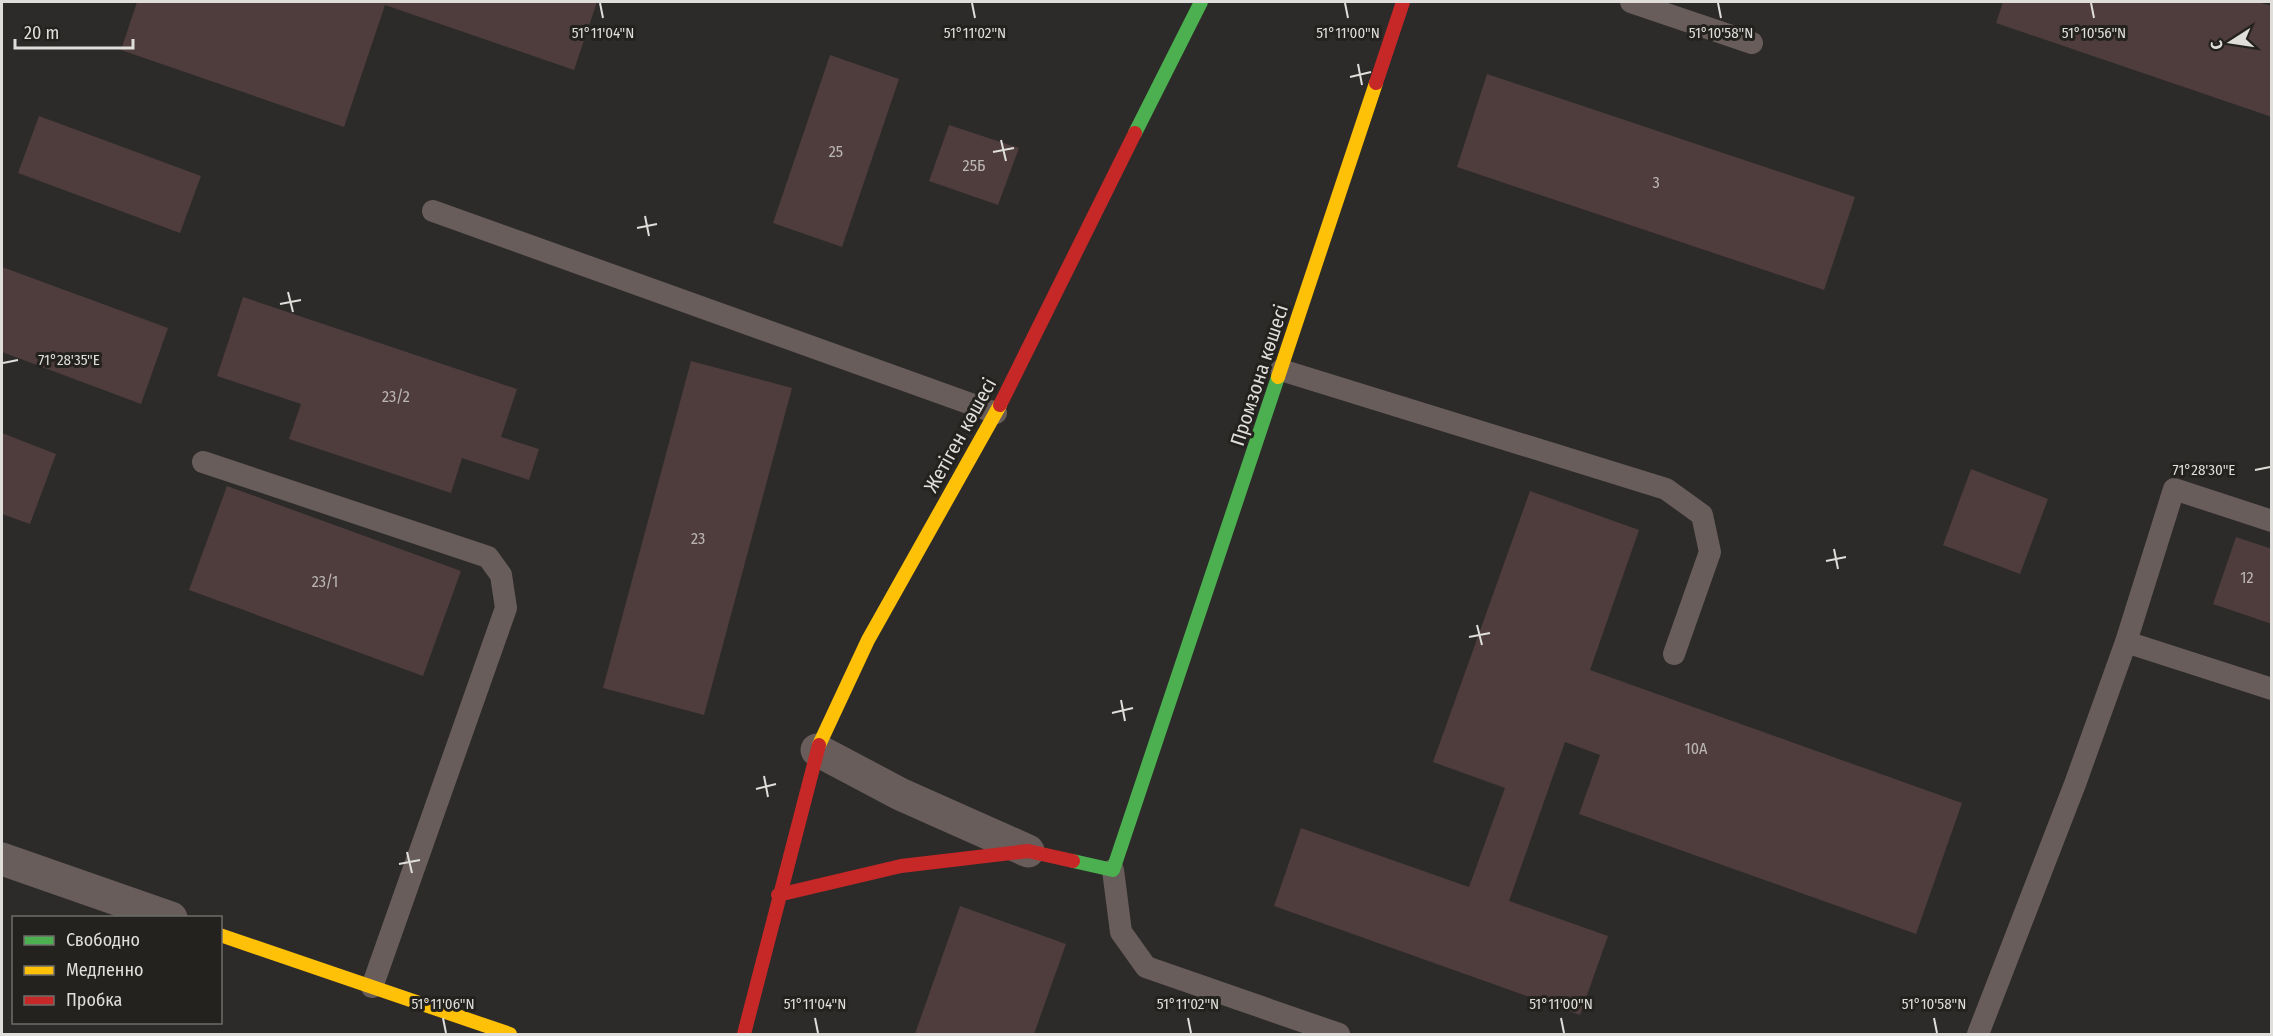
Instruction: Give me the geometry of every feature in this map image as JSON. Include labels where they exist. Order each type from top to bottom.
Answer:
[{"type":"street","name":"Жетіген көшесі","points":[[744,1035],[778,895],[817,750],[868,640],[996,413],[1201,2]]},
{"type":"street","name":"Промзона көшесі","points":[[1113,870],[1403,2]]},
{"type":"street","points":[[817,750],[900,794],[1028,850],[1113,870]]},
{"type":"street","points":[[778,895],[901,866],[1028,850]]},
{"type":"street","points":[[2,859],[165,916]]},
{"type":"street","points":[[222,935],[510,1035]]},
{"type":"lane","points":[[1631,2],[1752,43]]},
{"type":"lane","points":[[433,211],[996,413]]},
{"type":"lane","points":[[1281,370],[1666,489],[1702,515],[1710,552],[1674,654]]},
{"type":"lane","points":[[203,462],[488,557],[501,575],[506,608],[372,987]]},
{"type":"lane","points":[[1978,1035],[2075,784],[2126,642],[2174,489],[2271,521]]},
{"type":"lane","points":[[2126,642],[2271,689]]},
{"type":"lane","points":[[1113,870],[1121,932],[1146,967],[1339,1035]]},
{"type":"building","points":[[137,2],[597,2],[574,70],[385,5],[344,127],[121,50]]},
{"type":"building","points":[[2003,2],[2257,2],[2272,6],[2272,117],[1996,23]]},
{"type":"building","points":[[830,55],[899,79],[842,247],[773,223]]},
{"type":"building","points":[[1487,74],[1855,197],[1824,290],[1457,167]]},
{"type":"building","points":[[39,116],[201,176],[180,233],[18,173]]},
{"type":"building","points":[[949,125],[1019,148],[998,205],[929,181]]},
{"type":"building","points":[[2,267],[168,328],[141,404],[2,352]]},
{"type":"building","points":[[243,297],[517,389],[501,437],[539,449],[529,480],[462,458],[451,493],[289,439],[301,404],[217,376]]},
{"type":"building","points":[[691,361],[792,388],[704,715],[603,688]]},
{"type":"building","points":[[2,433],[56,454],[30,524],[2,514]]},
{"type":"building","points":[[1971,469],[2048,499],[2020,574],[1943,545]]},
{"type":"building","points":[[227,486],[461,571],[423,676],[189,590]]},
{"type":"building","points":[[1530,491],[1639,530],[1590,670],[1962,803],[1916,934],[1579,814],[1600,755],[1565,742],[1509,901],[1608,936],[1580,1015],[1274,906],[1301,828],[1469,887],[1505,788],[1433,762]]},
{"type":"building","points":[[2236,537],[2272,549],[2272,624],[2213,604]]},
{"type":"building","points":[[960,906],[1066,944],[1034,1034],[915,1034]]},
{"type":"traffic: fast","points":[[1135,133],[1201,2]]},
{"type":"traffic: fast","points":[[1073,861],[1113,870],[1278,377]]},
{"type":"traffic: slow","points":[[1278,377],[1376,83]]},
{"type":"traffic: slow","points":[[819,745],[868,640],[1000,405]]},
{"type":"traffic: slow","points":[[222,936],[510,1034]]},
{"type":"traffic: jam","points":[[1376,83],[1403,2]]},
{"type":"traffic: jam","points":[[1000,405],[1135,133]]},
{"type":"traffic: jam","points":[[744,1034],[819,745]]},
{"type":"traffic: jam","points":[[778,895],[901,866],[1028,851],[1073,861]]}]
